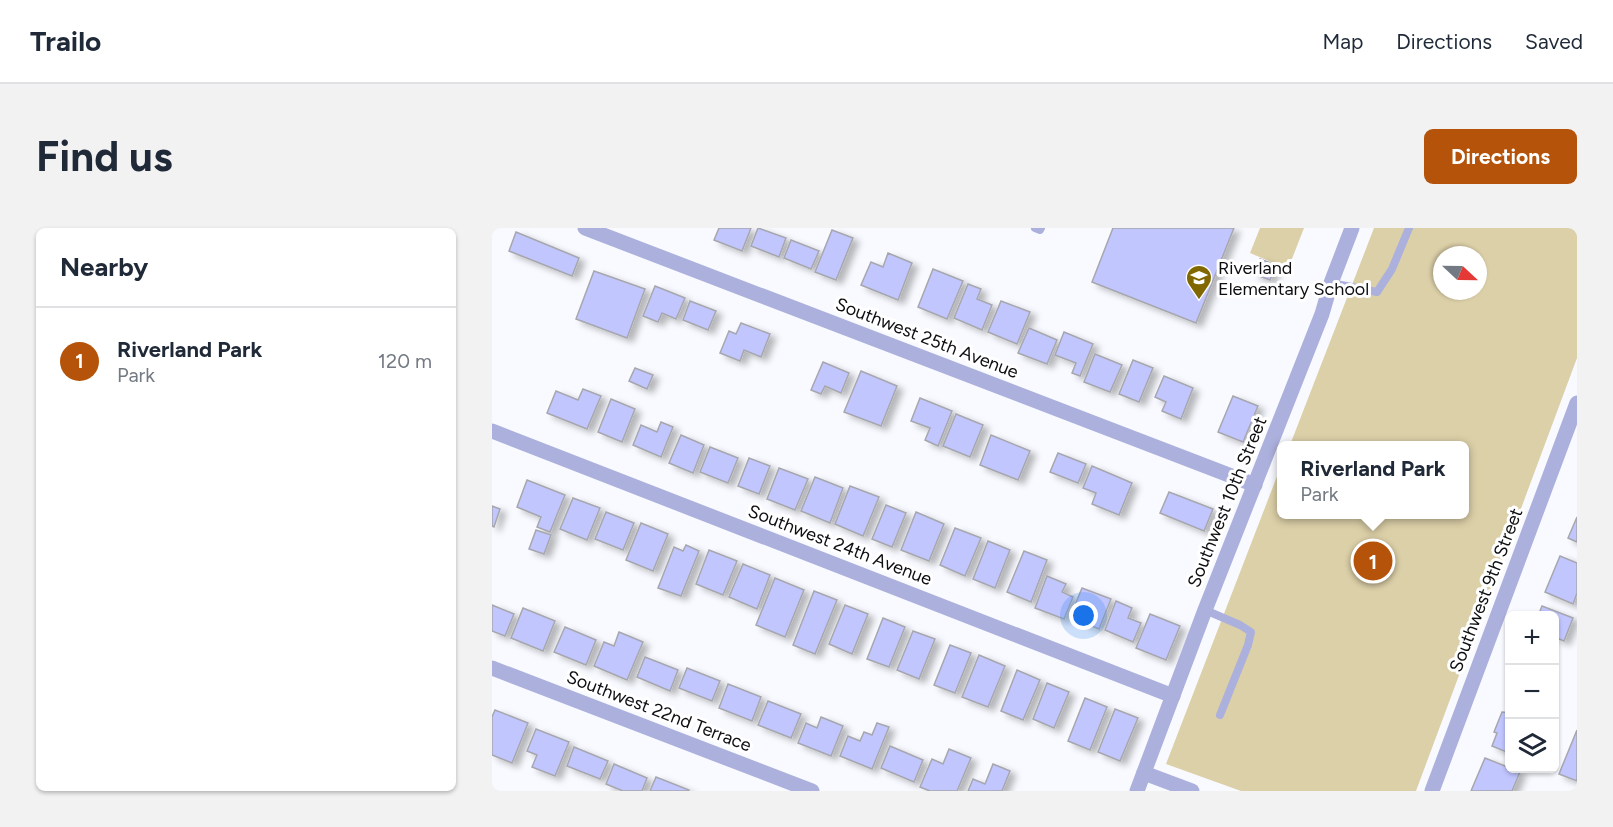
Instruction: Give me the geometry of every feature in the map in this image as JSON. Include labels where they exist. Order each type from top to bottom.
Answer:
[{"type":"street","name":"Southwest 25th Avenue","points":[[585,228],[1255,486]]},
{"type":"street","name":"Southwest 10th Street","points":[[1137,791],[1205,610],[1322,314],[1352,228]]},
{"type":"street","name":"Southwest 9th Street","points":[[1432,791],[1576,408]]},
{"type":"street","name":"Southwest 24th Avenue","points":[[492,431],[1173,696]]},
{"type":"street","name":"Southwest 22nd Terrace","points":[[492,668],[812,791]]},
{"type":"street","points":[[1144,773],[1192,791]]},
{"type":"lane","points":[[1035,228],[1040,230],[1041,228]]},
{"type":"lane","points":[[1331,283],[1377,292],[1392,269],[1409,228]]},
{"type":"lane","points":[[1205,610],[1251,632],[1220,715]]},
{"type":"shaded area","points":[[1260,228],[1304,228],[1288,269],[1250,253]]},
{"type":"shaded area","points":[[1374,228],[1577,228],[1577,358],[1416,791],[1241,791],[1166,764],[1277,476],[1277,519],[1469,519],[1469,441],[1292,441]]},
{"type":"building","points":[[719,228],[751,228],[742,251],[714,240]]},
{"type":"building","points":[[758,228],[786,238],[779,257],[751,246]]},
{"type":"building","points":[[1113,228],[1234,228],[1196,323],[1092,282]]},
{"type":"building","points":[[832,230],[853,238],[836,280],[815,272]]},
{"type":"building","points":[[516,232],[579,258],[572,276],[509,251]]},
{"type":"building","points":[[791,240],[819,251],[811,269],[784,258]]},
{"type":"building","points":[[888,253],[912,263],[898,300],[861,285],[871,262],[883,267]]},
{"type":"building","points":[[1260,259],[1276,265],[1270,280],[1254,274]]},
{"type":"building","points":[[933,269],[963,281],[947,319],[918,307]]},
{"type":"building","points":[[594,271],[645,289],[627,338],[576,319]]},
{"type":"building","points":[[968,284],[981,289],[977,299],[992,305],[982,330],[954,318]]},
{"type":"building","points":[[655,286],[685,298],[676,319],[662,313],[658,322],[643,316]]},
{"type":"building","points":[[690,301],[716,311],[708,330],[683,320]]},
{"type":"building","points":[[1001,301],[1030,312],[1017,344],[988,332]]},
{"type":"building","points":[[741,323],[770,334],[761,357],[744,350],[740,361],[720,353],[729,331],[736,334]]},
{"type":"building","points":[[1029,328],[1057,340],[1047,364],[1018,353]]},
{"type":"building","points":[[1064,332],[1093,344],[1080,376],[1072,373],[1076,363],[1055,355]]},
{"type":"building","points":[[1095,354],[1122,365],[1110,392],[1084,382]]},
{"type":"building","points":[[1133,360],[1153,368],[1139,402],[1119,394]]},
{"type":"building","points":[[823,362],[849,373],[841,393],[825,386],[821,394],[811,390]]},
{"type":"building","points":[[635,368],[653,375],[647,389],[629,381]]},
{"type":"building","points":[[861,371],[897,386],[881,426],[844,412]]},
{"type":"building","points":[[1164,376],[1193,388],[1181,419],[1162,411],[1166,402],[1155,397]]},
{"type":"building","points":[[583,389],[601,396],[587,429],[547,413],[556,391],[578,400]]},
{"type":"building","points":[[1233,396],[1258,406],[1243,442],[1218,432]]},
{"type":"building","points":[[920,398],[952,411],[938,446],[925,440],[930,428],[911,421]]},
{"type":"building","points":[[611,399],[635,409],[622,442],[598,432]]},
{"type":"building","points":[[956,414],[983,425],[970,457],[943,446]]},
{"type":"building","points":[[661,422],[673,427],[661,457],[633,445],[641,425],[657,432]]},
{"type":"building","points":[[681,435],[704,445],[693,473],[669,463]]},
{"type":"building","points":[[991,435],[1030,451],[1018,480],[980,465]]},
{"type":"building","points":[[710,447],[738,458],[728,483],[700,472]]},
{"type":"building","points":[[1058,453],[1086,464],[1078,483],[1050,472]]},
{"type":"building","points":[[749,458],[770,466],[759,494],[738,486]]},
{"type":"building","points":[[1092,466],[1132,483],[1119,515],[1092,504],[1096,493],[1083,488]]},
{"type":"building","points":[[779,468],[808,479],[795,510],[767,499]]},
{"type":"building","points":[[815,477],[843,488],[830,523],[801,511]]},
{"type":"building","points":[[527,480],[565,495],[550,532],[537,527],[541,517],[517,507]]},
{"type":"building","points":[[850,486],[879,497],[863,536],[835,524]]},
{"type":"building","points":[[1169,492],[1213,509],[1204,531],[1160,513]]},
{"type":"building","points":[[573,498],[600,508],[587,540],[560,529]]},
{"type":"building","points":[[886,505],[906,513],[892,547],[872,539]]},
{"type":"building","points":[[492,506],[500,509],[494,527],[492,526]]},
{"type":"building","points":[[606,512],[634,523],[623,550],[595,539]]},
{"type":"building","points":[[916,512],[944,524],[929,561],[901,550]]},
{"type":"building","points":[[1577,517],[1577,542],[1568,538]]},
{"type":"building","points":[[641,523],[668,534],[653,571],[626,560]]},
{"type":"building","points":[[955,528],[981,538],[965,576],[940,565]]},
{"type":"building","points":[[536,530],[551,535],[544,554],[529,549]]},
{"type":"building","points":[[988,541],[1010,550],[995,588],[973,579]]},
{"type":"building","points":[[686,545],[699,551],[681,596],[658,588],[674,547],[683,551]]},
{"type":"building","points":[[709,550],[737,561],[723,595],[696,584]]},
{"type":"building","points":[[1024,551],[1047,560],[1031,602],[1007,592]]},
{"type":"building","points":[[1560,556],[1577,563],[1577,593],[1573,604],[1545,592]]},
{"type":"building","points":[[743,564],[770,575],[757,609],[729,597]]},
{"type":"building","points":[[1047,576],[1066,584],[1062,592],[1073,597],[1064,619],[1035,608]]},
{"type":"building","points":[[775,578],[804,590],[785,637],[756,625]]},
{"type":"building","points":[[1082,588],[1111,599],[1099,629],[1070,617]]},
{"type":"building","points":[[814,591],[837,600],[815,654],[793,645]]},
{"type":"building","points":[[1116,601],[1132,608],[1128,618],[1141,623],[1133,642],[1105,630]]},
{"type":"building","points":[[492,605],[514,614],[505,636],[492,631]]},
{"type":"building","points":[[845,605],[868,614],[852,654],[829,644]]},
{"type":"building","points":[[1542,606],[1555,611],[1540,611]]},
{"type":"building","points":[[523,608],[555,621],[543,651],[511,638]]},
{"type":"building","points":[[1559,613],[1573,618],[1564,641],[1559,639]]},
{"type":"building","points":[[1150,614],[1180,626],[1166,660],[1136,648]]},
{"type":"building","points":[[883,618],[905,627],[889,667],[867,659]]},
{"type":"building","points":[[565,627],[596,640],[586,665],[554,652]]},
{"type":"building","points":[[913,631],[935,639],[919,679],[897,670]]},
{"type":"building","points":[[619,632],[643,642],[627,680],[594,666],[604,642],[614,646]]},
{"type":"building","points":[[950,645],[971,653],[955,693],[934,685]]},
{"type":"building","points":[[979,655],[1005,666],[988,707],[962,697]]},
{"type":"building","points":[[645,657],[678,670],[670,691],[637,677]]},
{"type":"building","points":[[687,668],[720,681],[712,701],[679,688]]},
{"type":"building","points":[[1017,670],[1040,680],[1023,720],[1001,711]]},
{"type":"building","points":[[1047,683],[1069,692],[1054,728],[1033,719]]},
{"type":"building","points":[[728,684],[761,697],[752,721],[719,708]]},
{"type":"building","points":[[1085,698],[1107,707],[1090,750],[1068,741]]},
{"type":"building","points":[[768,701],[801,714],[791,738],[758,725]]},
{"type":"building","points":[[1115,709],[1138,718],[1120,761],[1098,752]]},
{"type":"building","points":[[495,710],[528,723],[512,763],[492,755],[492,717]]},
{"type":"building","points":[[1502,712],[1505,712],[1505,751],[1492,746],[1497,733],[1494,732]]},
{"type":"building","points":[[821,717],[843,726],[831,756],[798,743],[806,723],[817,728]]},
{"type":"building","points":[[877,723],[889,727],[872,769],[840,756],[848,736],[860,741],[864,732],[872,735]]},
{"type":"building","points":[[536,729],[569,742],[555,776],[532,767],[537,755],[527,751]]},
{"type":"building","points":[[1577,730],[1577,781],[1559,774]]},
{"type":"building","points":[[890,746],[923,760],[914,782],[881,768]]},
{"type":"building","points":[[574,747],[608,761],[600,779],[567,766]]},
{"type":"building","points":[[949,749],[971,758],[957,791],[930,791],[920,787],[932,759],[943,764]]},
{"type":"building","points":[[1485,758],[1505,766],[1505,773],[1520,773],[1512,791],[1471,791]]},
{"type":"building","points":[[614,764],[647,778],[642,791],[623,791],[606,784]]},
{"type":"building","points":[[993,764],[1010,771],[1002,791],[968,791],[973,779],[985,784]]},
{"type":"building","points":[[656,777],[689,790],[650,791]]},
{"type":"place","name":"Riverland Elementary School","points":[[1199,301]]},
{"type":"place","name":"Riverland Park","points":[[1373,561]]}]
